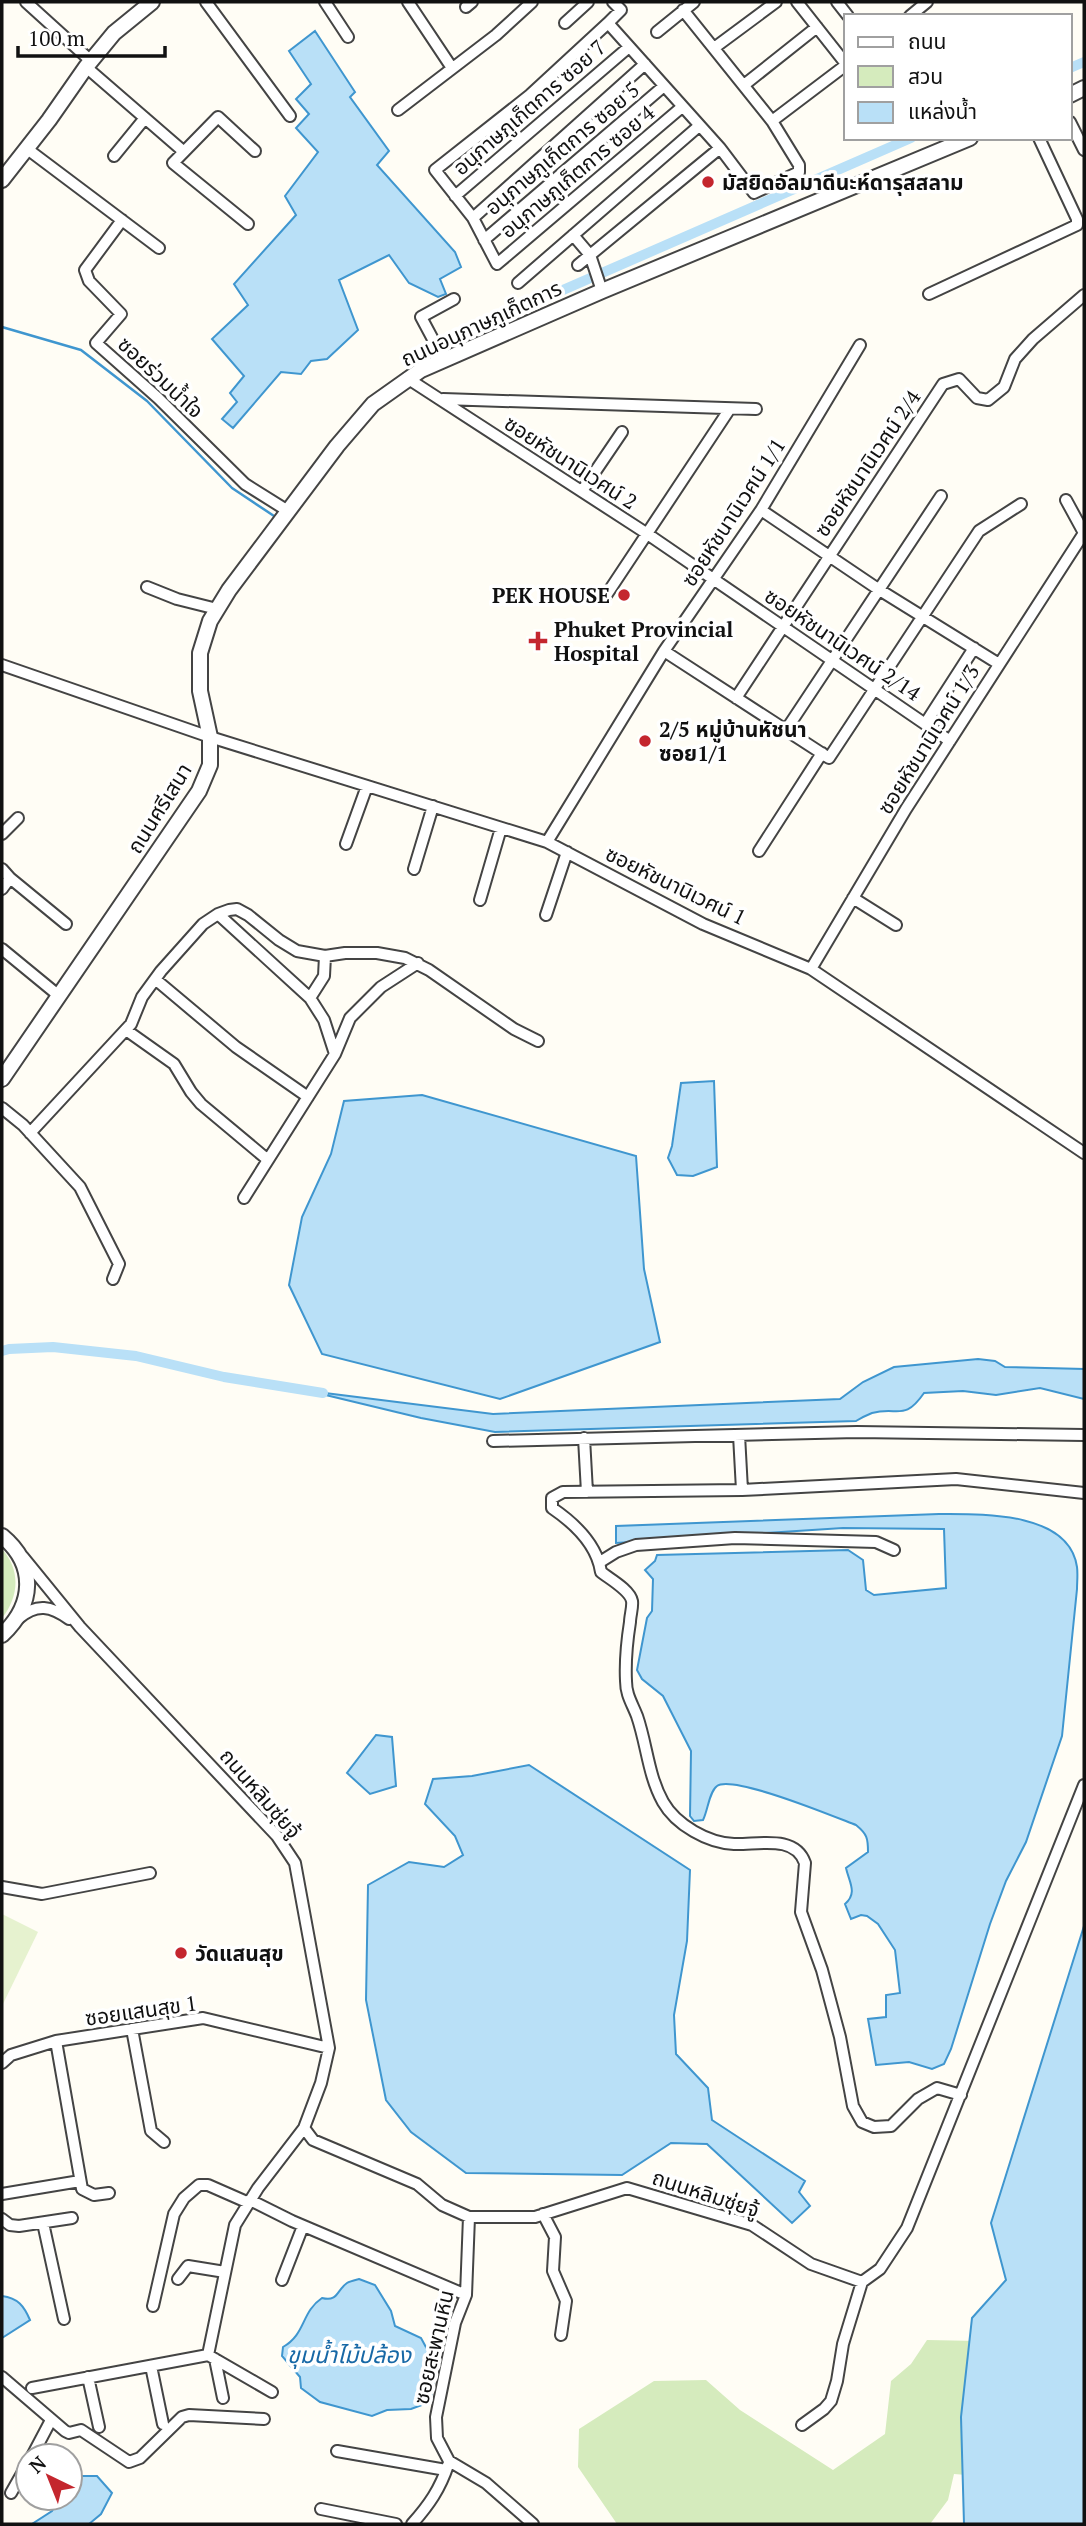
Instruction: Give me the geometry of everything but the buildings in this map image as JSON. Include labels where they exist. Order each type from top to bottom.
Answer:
[{"type":"street","points":[[26,2],[88,64],[183,151]]},
{"type":"street","points":[[2,180],[114,33],[152,2]]},
{"type":"street","points":[[206,2],[290,116]]},
{"type":"street","points":[[325,2],[348,37]]},
{"type":"street","points":[[408,2],[452,68]]},
{"type":"street","points":[[398,110],[496,35],[531,2]]},
{"type":"street","points":[[565,23],[588,2]]},
{"type":"street","points":[[657,32],[694,2]]},
{"type":"street","points":[[714,48],[776,2]]},
{"type":"street","points":[[797,2],[844,62]]},
{"type":"street","points":[[912,14],[927,2]]},
{"type":"street","points":[[484,240],[472,218],[435,170],[530,95],[608,23],[617,6]]},
{"type":"street","points":[[608,23],[720,148],[754,193],[799,172],[799,165],[772,121],[683,10]]},
{"type":"street","points":[[744,85],[817,27]]},
{"type":"street","name":"อนุภาษภูเก็ตการ ซอย 7","points":[[455,196],[629,47]]},
{"type":"street","points":[[472,218],[645,64]]},
{"type":"street","points":[[772,121],[844,67]]},
{"type":"street","name":"อนุภาษภูเก็ตการ ซอย 5","points":[[484,240],[664,86]]},
{"type":"street","name":"อนุภาษภูเก็ตการ ซอย 4","points":[[484,240],[497,264],[682,107]]},
{"type":"street","points":[[248,224],[173,163],[218,117],[255,150]]},
{"type":"street","points":[[114,156],[145,118]]},
{"type":"street","points":[[518,283],[699,126]]},
{"type":"street","points":[[1072,126],[1084,150]]},
{"type":"street","name":"ถนนอนุภาษภูเก็ตการ","points":[[210,737],[200,691],[200,653],[210,621],[288,511],[373,404],[407,378],[444,360],[936,145],[960,140]]},
{"type":"street","points":[[929,294],[1077,225],[1077,219],[1040,140]]},
{"type":"street","points":[[26,148],[159,248]]},
{"type":"street","points":[[578,265],[720,148]]},
{"type":"street","name":"ซอยร่วมน้ำใจ","points":[[122,220],[85,271],[89,281],[121,314],[96,343],[158,398],[237,478],[288,511]]},
{"type":"street","points":[[573,235],[590,255],[602,292]]},
{"type":"street","name":"ซอยหัชนานิเวศน์ 2/4","points":[[828,555],[943,384],[959,379],[977,398],[988,400],[1004,387],[1015,359],[1033,339],[1084,295]]},
{"type":"street","points":[[444,360],[421,317],[454,299]]},
{"type":"street","name":"ซอยหัชนานิเวศน์ 1/1","points":[[547,842],[664,651],[761,510],[860,345]]},
{"type":"street","name":"ซอยหัชนานิเวศน์ 2","points":[[407,378],[713,579]]},
{"type":"street","points":[[441,399],[756,409]]},
{"type":"street","points":[[605,597],[729,410]]},
{"type":"street","points":[[582,491],[622,432]]},
{"type":"street","points":[[786,730],[941,496]]},
{"type":"street","points":[[1066,500],[1084,533]]},
{"type":"street","points":[[759,851],[875,690],[979,531],[1021,504]]},
{"type":"street","points":[[761,510],[878,589],[999,664]]},
{"type":"street","name":"ซอยหัชนานิเวศน์ 1/3","points":[[811,969],[906,809],[1084,533]]},
{"type":"street","points":[[736,698],[828,555]]},
{"type":"street","name":"ซอยหัชนานิเวศน์ 2/14","points":[[713,579],[950,741]]},
{"type":"street","points":[[147,587],[177,599],[217,609]]},
{"type":"street","points":[[925,724],[974,648]]},
{"type":"street","points":[[664,651],[826,756]]},
{"type":"street","points":[[2,664],[210,737]]},
{"type":"street","name":"ซอยหัชนานิเวศน์ 1","points":[[210,737],[547,842],[704,924],[811,969],[1084,1153]]},
{"type":"street","name":"ถนนศรีเสนา","points":[[2,1079],[199,791],[210,765],[210,737]]},
{"type":"street","points":[[346,845],[367,786]]},
{"type":"street","points":[[414,869],[433,806]]},
{"type":"street","points":[[2,834],[18,818]]},
{"type":"street","points":[[480,900],[501,828]]},
{"type":"street","points":[[546,915],[568,852]]},
{"type":"street","points":[[2,869],[66,924]]},
{"type":"street","points":[[2,889],[10,878]]},
{"type":"street","points":[[853,898],[896,925]]},
{"type":"street","points":[[30,1133],[131,1024],[142,997],[203,924],[218,914],[237,909],[298,951],[325,956],[377,953],[418,963],[489,1013],[538,1041]]},
{"type":"street","points":[[218,914],[310,998],[324,1020],[335,1054]]},
{"type":"street","points":[[2,949],[58,995]]},
{"type":"street","points":[[310,998],[324,976],[325,956]]},
{"type":"street","points":[[244,1198],[335,1054],[351,1018],[381,987],[418,963]]},
{"type":"street","points":[[155,979],[236,1047],[282,1082],[308,1097]]},
{"type":"street","points":[[126,1030],[174,1064],[201,1104],[268,1160]]},
{"type":"street","points":[[2,1057],[27,1040]]},
{"type":"street","points":[[2,1108],[30,1133],[80,1187],[119,1264],[113,1279]]},
{"type":"street","points":[[493,1441],[857,1432],[1084,1434]]},
{"type":"street","points":[[738,1435],[741,1490]]},
{"type":"street","points":[[584,1438],[587,1492]]},
{"type":"street","points":[[961,2095],[937,2088],[918,2099],[891,2126],[874,2127],[862,2122],[853,2106],[840,2038],[822,1970],[801,1912],[804,1860],[796,1849],[788,1845],[732,1844],[713,1840],[679,1821],[667,1809],[654,1785],[637,1715],[628,1696],[627,1646],[632,1600],[628,1593],[601,1572],[600,1562],[593,1548],[574,1525],[552,1508],[552,1498],[563,1492],[741,1490],[956,1479],[1084,1493]]},
{"type":"street","points":[[2,1536],[16,1549],[28,1584],[26,1602],[17,1620],[2,1635]]},
{"type":"street","points":[[600,1562],[616,1552],[636,1545],[735,1538],[876,1542],[894,1550]]},
{"type":"street","name":"ถนนหลิมซุ่ยจู้","points":[[16,1549],[80,1627],[278,1836],[295,1863],[329,2048],[321,2083],[304,2128],[313,2140],[417,2185],[442,2205],[469,2217],[535,2217],[627,2188],[752,2225],[811,2264],[862,2282]]},
{"type":"street","name":"ถนนหลิมซุ่ยจู้","points":[[17,1620],[27,1611],[47,1607],[80,1627]]},
{"type":"street","points":[[802,2425],[831,2401],[843,2344],[862,2282],[880,2269],[907,2228],[1084,1785]]},
{"type":"street","points":[[2,1887],[42,1894],[150,1872]]},
{"type":"street","name":"ซอยแสนสุข 1","points":[[2,2063],[11,2055],[56,2041],[203,2018],[329,2048]]},
{"type":"street","points":[[132,2029],[151,2131],[164,2142]]},
{"type":"street","points":[[56,2041],[82,2189],[94,2195],[109,2193]]},
{"type":"street","points":[[222,2398],[211,2357],[235,2225],[304,2128]]},
{"type":"street","points":[[2,2194],[80,2181]]},
{"type":"street","points":[[153,2306],[174,2214],[184,2198],[199,2186],[208,2185],[466,2295]]},
{"type":"street","points":[[543,2214],[555,2237],[553,2271],[566,2301],[561,2335]]},
{"type":"street","name":"ซอยสะพานหิน","points":[[448,2466],[437,2438],[436,2417],[455,2323],[466,2295],[469,2217]]},
{"type":"street","points":[[2,2219],[10,2225],[19,2226],[72,2218]]},
{"type":"street","points":[[43,2222],[64,2319]]},
{"type":"street","points":[[282,2280],[303,2226]]},
{"type":"street","points":[[177,2279],[188,2266],[225,2272]]},
{"type":"street","points":[[32,2388],[211,2357],[272,2392]]},
{"type":"street","points":[[151,2366],[163,2424]]},
{"type":"street","points":[[2,2377],[65,2431],[69,2433],[81,2430],[129,2462],[140,2458],[182,2417],[189,2415],[264,2419]]},
{"type":"street","points":[[88,2377],[99,2427]]},
{"type":"street","points":[[39,2442],[51,2420]]},
{"type":"street","points":[[337,2451],[448,2466],[486,2483],[533,2524]]},
{"type":"street","points":[[412,2524],[432,2501],[448,2466]]},
{"type":"street","points":[[12,2493],[14,2489]]},
{"type":"street","points":[[321,2509],[396,2524]]},
{"type":"green space","points":[[2,1549],[12,1566],[16,1583],[12,1601],[2,1618]]},
{"type":"green space","points":[[2,1914],[38,1932],[2,2006]]},
{"type":"green space","points":[[927,2340],[978,2341],[991,2477],[954,2474],[948,2500],[930,2524],[617,2524],[578,2467],[579,2429],[654,2381],[706,2380],[740,2410],[833,2470],[885,2434],[891,2381],[911,2364]]},
{"type":"water","points":[[315,31],[355,92],[350,97],[389,151],[377,165],[455,252],[461,267],[440,279],[446,294],[438,297],[409,283],[389,255],[339,280],[358,330],[327,359],[311,361],[301,374],[281,372],[233,428],[222,419],[237,402],[230,393],[244,376],[212,339],[248,305],[234,284],[296,215],[285,196],[318,152],[296,128],[309,114],[296,99],[311,84],[289,51]]},
{"type":"water","points":[[714,1081],[717,1167],[693,1176],[677,1175],[668,1158],[681,1083]]},
{"type":"water","points":[[422,1095],[636,1156],[644,1269],[660,1342],[500,1399],[322,1354],[289,1285],[302,1217],[331,1154],[344,1101]]},
{"type":"water","points":[[978,1359],[995,1361],[1005,1367],[1084,1369],[1084,1399],[1040,1388],[996,1395],[963,1391],[924,1393],[906,1410],[881,1411],[856,1421],[495,1432],[421,1418],[309,1391],[493,1414],[840,1399],[863,1382],[894,1367]]},
{"type":"water","points":[[939,1514],[999,1516],[1041,1526],[1058,1535],[1070,1549],[1077,1567],[1077,1589],[1062,1736],[1026,1842],[1006,1881],[990,1924],[951,2049],[944,2064],[932,2069],[909,2062],[876,2065],[868,2019],[886,2017],[886,1995],[900,1993],[895,1950],[878,1924],[867,1916],[851,1919],[845,1904],[852,1891],[846,1868],[868,1852],[865,1834],[856,1825],[807,1806],[762,1791],[726,1784],[714,1789],[703,1820],[694,1821],[690,1816],[691,1751],[663,1696],[642,1679],[637,1670],[647,1618],[652,1611],[653,1579],[645,1570],[655,1561],[657,1555],[848,1550],[863,1560],[866,1590],[874,1595],[946,1588],[944,1529],[843,1528],[616,1543],[616,1526]]},
{"type":"water","points":[[376,1735],[392,1737],[396,1786],[370,1794],[347,1773]]},
{"type":"water","points":[[529,1765],[690,1870],[687,1941],[674,2015],[676,2054],[708,2088],[712,2120],[805,2181],[799,2192],[810,2206],[792,2223],[707,2144],[671,2143],[622,2175],[466,2173],[411,2132],[386,2100],[366,2000],[368,1885],[409,1862],[444,1867],[463,1855],[455,1836],[425,1804],[433,1779],[472,1776]]},
{"type":"water","points":[[1084,1926],[1084,2524],[964,2524],[961,2417],[972,2318],[1006,2280],[991,2223]]},
{"type":"water","name":"ขุมน้ำไม้ปล้อง","points":[[359,2279],[375,2285],[391,2311],[395,2326],[421,2338],[427,2349],[438,2358],[430,2402],[411,2409],[387,2410],[372,2416],[320,2402],[301,2388],[300,2377],[282,2356],[283,2347],[296,2336],[315,2304],[322,2298],[334,2297],[347,2283]]},
{"type":"water","points":[[2,2296],[20,2304],[30,2320],[2,2338]]},
{"type":"water","points":[[84,2476],[97,2476],[112,2493],[101,2514],[89,2524],[32,2524],[50,2512],[84,2512]]},
{"type":"waterway","points":[[1072,67],[1084,62]]},
{"type":"waterway","points":[[492,321],[906,140]]},
{"type":"waterway","points":[[2,327],[81,350],[147,401],[232,488],[274,516]]},
{"type":"waterway","points":[[2,1351],[53,1347],[136,1356],[224,1377],[323,1393]]},
{"type":"place","name":"มัสยิดอัลมาดีนะห์ดารุสสลาม","points":[[708,182]]},
{"type":"place","name":"PEK HOUSE","points":[[624,595]]},
{"type":"place","name":"Phuket Provincial Hospital","points":[[538,641]]},
{"type":"place","name":"2/5 หมู่บ้านหัชนา ซอย1/1","points":[[645,741]]},
{"type":"place","name":"วัดแสนสุข","points":[[181,1953]]}]
